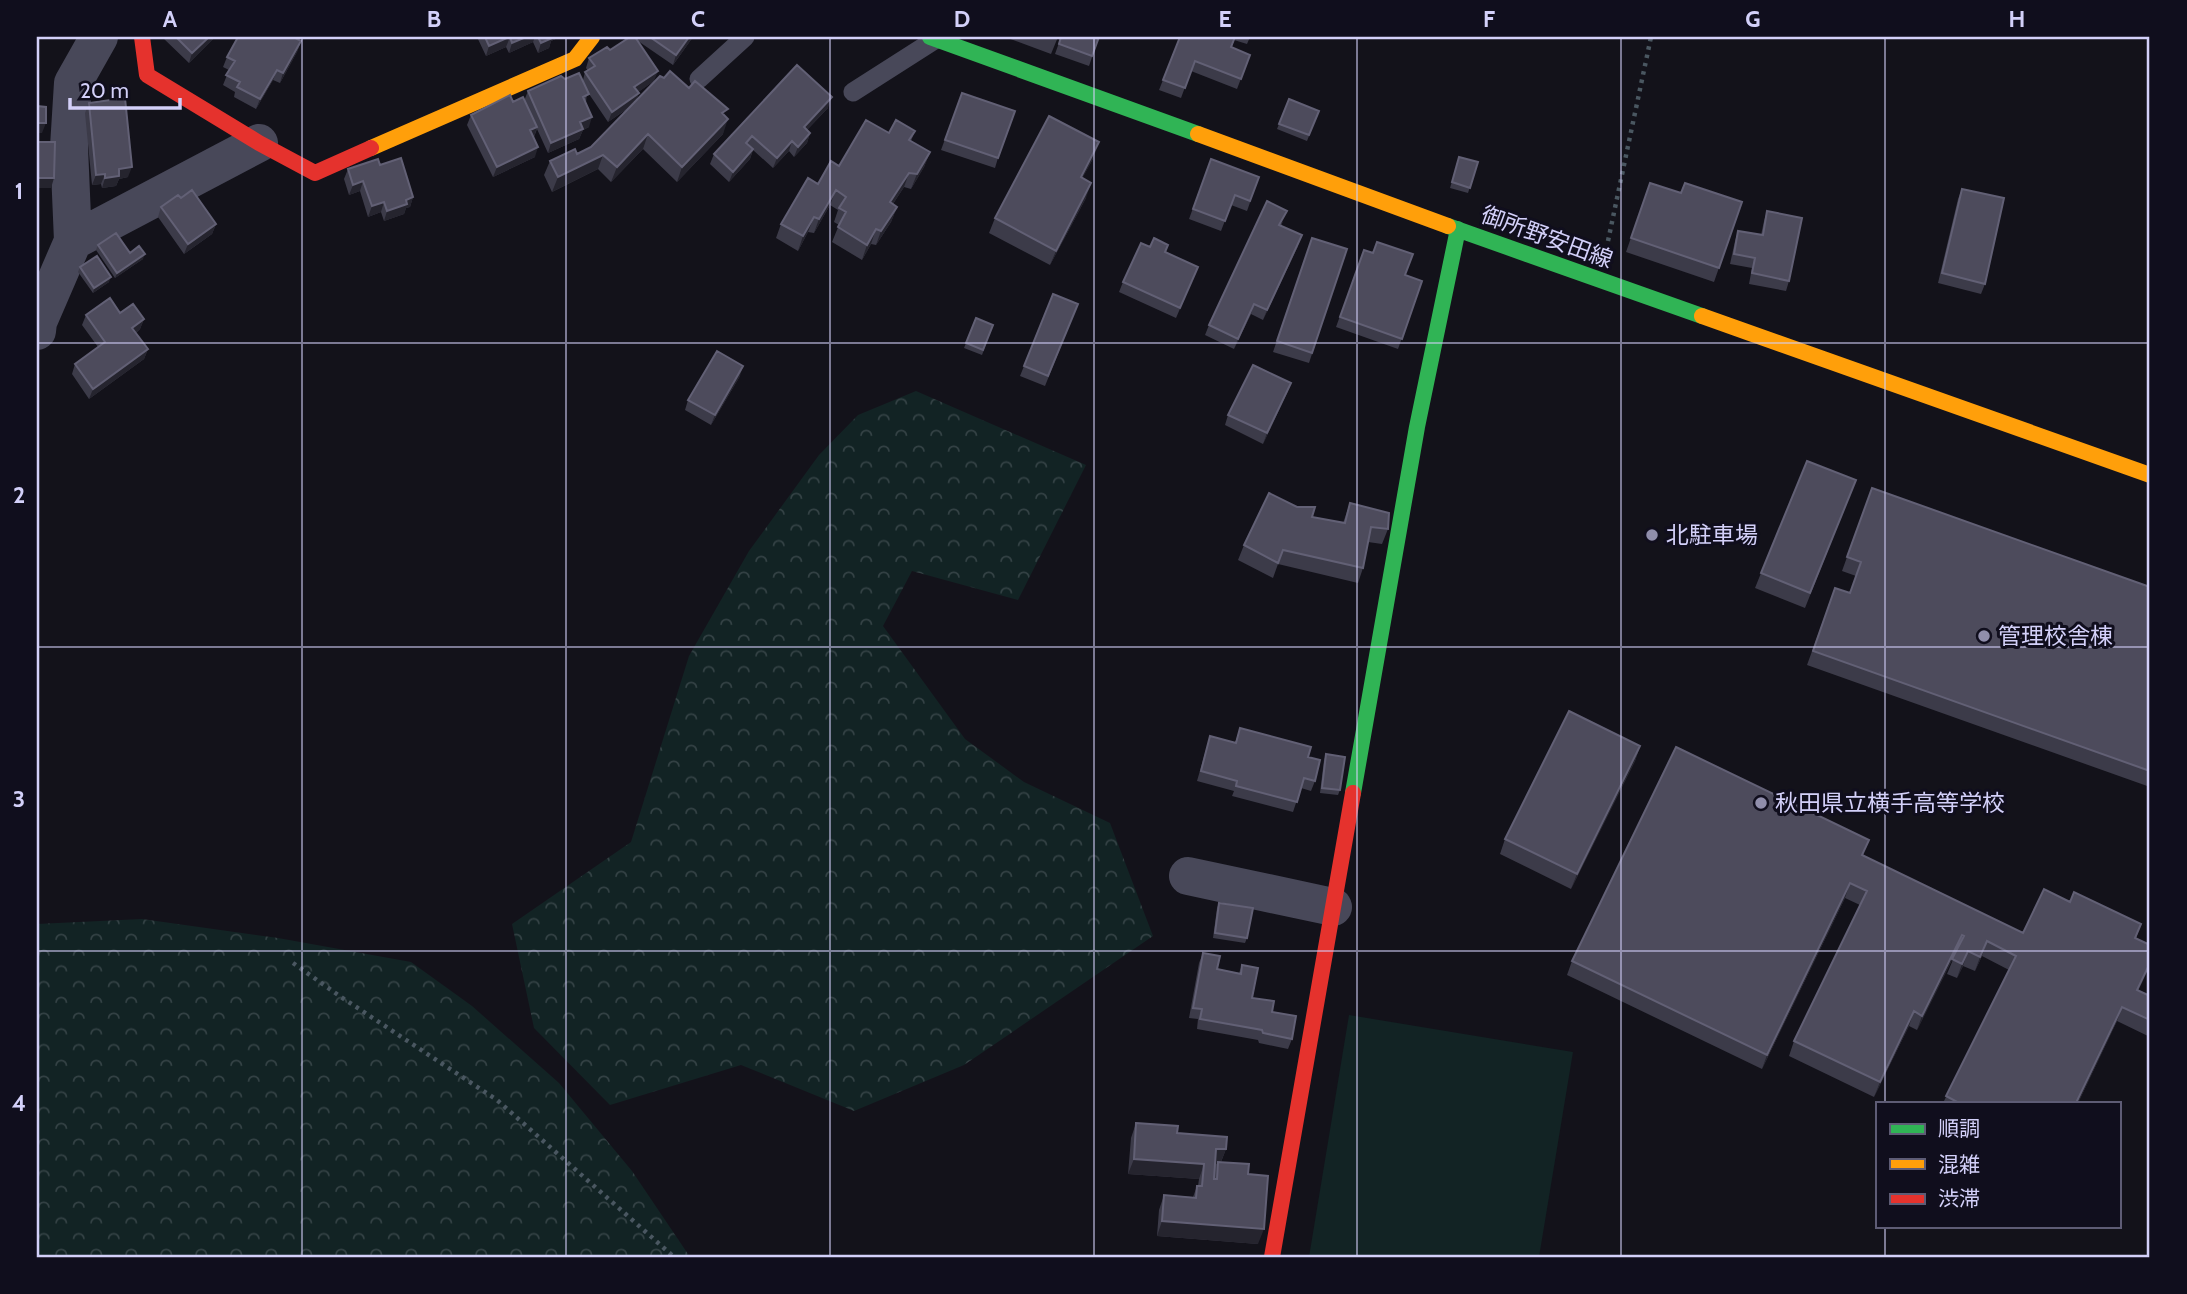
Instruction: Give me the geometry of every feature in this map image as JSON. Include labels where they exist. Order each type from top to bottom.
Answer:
[{"type":"street","points":[[37,331],[58,257],[69,148],[72,83],[99,37]]},
{"type":"street","points":[[142,37],[147,75],[259,143],[315,173],[575,59],[592,37]]},
{"type":"street","name":"御所野安田線","points":[[933,38],[1599,280],[2150,475]]},
{"type":"street","points":[[58,257],[259,143]]},
{"type":"street","points":[[1272,1257],[1417,427],[1458,229]]},
{"type":"street","points":[[1188,876],[1333,907]]},
{"type":"lane","points":[[699,79],[745,37]]},
{"type":"lane","points":[[853,92],[933,38]]},
{"type":"path","points":[[1599,280],[1651,37]]},
{"type":"path","points":[[293,963],[497,1100],[674,1257]]},
{"type":"green space","points":[[916,391],[1086,465],[1018,600],[912,571],[883,626],[965,739],[1024,782],[1110,823],[1153,936],[964,1065],[854,1111],[741,1065],[610,1105],[534,1028],[512,924],[631,842],[689,656],[749,551],[819,455],[858,415]]},
{"type":"green space","points":[[142,919],[278,938],[411,962],[472,1006],[559,1083],[632,1171],[690,1257],[37,1257],[37,924]]},
{"type":"green space","points":[[1349,1015],[1573,1052],[1539,1257],[1309,1257]]},
{"type":"building","points":[[176,37],[209,37],[192,53]]},
{"type":"building","points":[[238,37],[295,37],[301,41],[283,73],[277,70],[260,99],[237,87],[240,82],[226,75],[235,61],[227,57]]},
{"type":"building","points":[[485,37],[509,37],[489,46]]},
{"type":"building","points":[[510,37],[526,37],[512,43]]},
{"type":"building","points":[[538,37],[552,37],[552,38],[541,43]]},
{"type":"building","points":[[630,37],[635,37],[658,71],[634,87],[639,93],[612,112],[585,72],[595,66],[589,58],[607,47],[610,50]]},
{"type":"building","points":[[650,37],[689,37],[676,55]]},
{"type":"building","points":[[1061,37],[1099,37],[1092,56],[1059,44]]},
{"type":"building","points":[[1180,37],[1235,37],[1231,47],[1250,55],[1241,79],[1195,61],[1185,88],[1163,80]]},
{"type":"building","points":[[797,65],[832,97],[804,127],[810,133],[798,147],[792,141],[777,158],[752,136],[746,143],[753,149],[733,172],[714,154]]},
{"type":"building","points":[[670,71],[689,88],[695,81],[728,109],[722,113],[728,119],[682,167],[648,134],[617,167],[603,155],[558,177],[550,161],[575,149],[577,154],[591,147],[660,76],[664,78]]},
{"type":"building","points":[[579,73],[589,94],[583,97],[592,117],[580,122],[583,129],[551,143],[528,91],[561,76],[565,79]]},
{"type":"building","points":[[962,93],[1015,111],[998,158],[945,140]]},
{"type":"building","points":[[510,95],[513,102],[523,97],[537,127],[530,130],[538,147],[497,167],[471,115]]},
{"type":"building","points":[[125,98],[132,167],[119,169],[119,176],[105,178],[105,174],[96,175],[89,103]]},
{"type":"building","points":[[1289,99],[1319,111],[1309,135],[1279,124]]},
{"type":"building","points":[[37,106],[46,107],[46,123],[37,123]]},
{"type":"building","points":[[1049,116],[1099,142],[1081,177],[1091,183],[1056,251],[995,218]]},
{"type":"building","points":[[866,120],[889,133],[896,120],[915,131],[909,140],[930,152],[917,174],[909,173],[890,202],[897,207],[881,231],[876,229],[867,245],[838,227],[846,212],[839,208],[846,197],[836,190],[819,219],[814,217],[803,236],[781,224],[808,178],[818,184],[831,161],[839,166]]},
{"type":"building","points":[[37,142],[55,142],[54,178],[37,178]]},
{"type":"building","points":[[1459,157],[1478,162],[1470,188],[1452,182]]},
{"type":"building","points":[[401,158],[413,197],[406,200],[407,204],[387,211],[384,202],[372,206],[363,181],[353,185],[348,169],[378,159],[380,165]]},
{"type":"building","points":[[1211,159],[1259,177],[1250,201],[1235,195],[1225,221],[1193,209]]},
{"type":"building","points":[[1650,183],[1681,193],[1685,183],[1742,202],[1719,268],[1631,238]]},
{"type":"building","points":[[1962,189],[2004,198],[1985,284],[1942,273]]},
{"type":"building","points":[[192,190],[216,224],[188,244],[161,207],[178,195],[181,198]]},
{"type":"building","points":[[1267,201],[1287,211],[1279,225],[1302,235],[1267,310],[1254,304],[1238,339],[1209,325]]},
{"type":"building","points":[[1767,211],[1802,218],[1789,281],[1752,273],[1755,258],[1734,254],[1738,231],[1763,235]]},
{"type":"building","points":[[116,233],[130,253],[139,246],[145,254],[117,273],[98,245]]},
{"type":"building","points":[[1154,238],[1168,245],[1165,252],[1198,267],[1180,308],[1123,282],[1141,243],[1150,247]]},
{"type":"building","points":[[1312,238],[1347,249],[1312,353],[1277,341]]},
{"type":"building","points":[[1377,242],[1413,254],[1405,275],[1422,281],[1402,339],[1340,317],[1364,250],[1373,253]]},
{"type":"building","points":[[97,256],[111,277],[94,288],[80,267]]},
{"type":"building","points":[[1053,294],[1078,304],[1048,376],[1024,366]]},
{"type":"building","points":[[110,298],[120,313],[133,304],[144,319],[132,328],[148,349],[93,389],[75,364],[105,342],[86,315]]},
{"type":"building","points":[[976,318],[993,325],[983,350],[966,343]]},
{"type":"building","points":[[717,351],[743,366],[715,415],[688,400]]},
{"type":"building","points":[[1253,365],[1291,383],[1267,433],[1228,415]]},
{"type":"building","points":[[1807,461],[1856,480],[1810,593],[1761,573]]},
{"type":"building","name":"管理校舎棟","points":[[1872,488],[2150,587],[2150,771],[1813,651],[1835,588],[1850,593],[1861,562],[1847,557]]},
{"type":"building","points":[[1269,493],[1297,507],[1315,507],[1312,517],[1345,523],[1350,503],[1389,513],[1388,529],[1371,527],[1363,568],[1283,550],[1278,563],[1244,545]]},
{"type":"building","points":[[1569,711],[1640,746],[1577,874],[1505,839]]},
{"type":"building","points":[[1240,728],[1311,747],[1308,757],[1320,760],[1315,781],[1304,778],[1297,802],[1236,786],[1237,781],[1201,771],[1210,736],[1236,743]]},
{"type":"building","points":[[1676,747],[1869,840],[1862,855],[2023,933],[2044,889],[2070,902],[2074,892],[2141,924],[2135,938],[2150,945],[2150,963],[2137,990],[2150,996],[2150,1020],[2122,1007],[2076,1102],[1957,1102],[1946,1096],[2016,956],[1987,941],[1980,957],[1968,951],[1962,964],[1952,959],[1964,936],[1962,935],[1922,1016],[1914,1011],[1880,1082],[1794,1041],[1867,891],[1850,883],[1767,1055],[1572,961]]},
{"type":"building","points":[[1326,754],[1345,757],[1340,790],[1322,788]]},
{"type":"building","points":[[1219,903],[1253,908],[1247,938],[1215,933]]},
{"type":"building","points":[[1203,953],[1220,956],[1217,969],[1241,974],[1242,965],[1258,968],[1252,998],[1274,1001],[1272,1012],[1296,1016],[1292,1039],[1263,1033],[1262,1030],[1200,1019],[1202,1009],[1193,1008]]},
{"type":"building","points":[[1136,1123],[1178,1126],[1177,1133],[1227,1137],[1226,1149],[1216,1149],[1214,1179],[1217,1179],[1218,1162],[1249,1164],[1248,1174],[1268,1176],[1264,1229],[1162,1221],[1164,1195],[1196,1198],[1197,1186],[1202,1186],[1204,1164],[1134,1159]]},
{"type":"traffic: fast","points":[[930,37],[1198,134]]},
{"type":"traffic: fast","points":[[1448,226],[1702,316]]},
{"type":"traffic: fast","points":[[1353,793],[1417,427],[1458,229]]},
{"type":"traffic: slow","points":[[371,148],[575,59],[592,37]]},
{"type":"traffic: slow","points":[[1198,134],[1448,226]]},
{"type":"traffic: slow","points":[[1702,316],[2150,475]]},
{"type":"traffic: jam","points":[[142,37],[147,75],[259,143],[315,173],[371,148]]},
{"type":"traffic: jam","points":[[1272,1257],[1353,793]]},
{"type":"place","name":"北駐車場","points":[[1652,535]]},
{"type":"place","name":"管理校舎棟","points":[[1984,636]]},
{"type":"place","name":"秋田県立横手高等学校","points":[[1761,803]]}]
